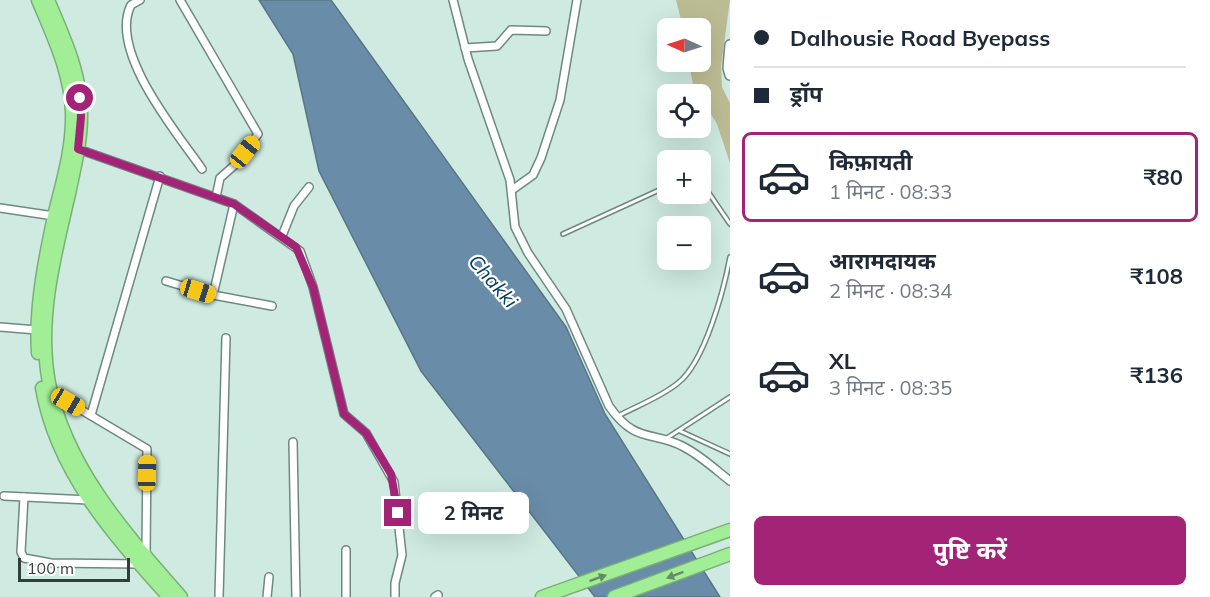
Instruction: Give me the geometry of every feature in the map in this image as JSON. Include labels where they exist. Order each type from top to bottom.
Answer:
[{"type":"highway","points":[[38,0],[57,46],[71,101],[69,148],[44,266],[37,330],[39,365],[50,420],[67,464],[89,500],[143,560],[182,597]]},
{"type":"highway","points":[[48,0],[76,73],[81,117],[78,149],[54,265],[47,313],[46,365],[63,430],[81,470],[165,595]]},
{"type":"highway","points":[[542,597],[730,530]]},
{"type":"highway","points":[[614,597],[730,554]]},
{"type":"main road","points":[[730,45],[730,75]]},
{"type":"street","points":[[141,0],[131,5],[128,13],[127,33],[134,59],[149,92],[202,169]]},
{"type":"street","points":[[180,0],[258,134],[237,163],[220,178],[216,197]]},
{"type":"street","points":[[453,0],[465,48],[512,190],[515,227],[528,253],[566,309],[609,406],[616,417],[638,434],[684,447],[730,480]]},
{"type":"street","points":[[512,190],[532,175],[541,158],[560,100],[577,0]]},
{"type":"street","points":[[465,48],[497,46],[511,30],[546,31]]},
{"type":"street","points":[[78,149],[160,176],[234,204],[300,251],[310,278],[344,414],[366,433],[394,482],[402,555],[395,583],[395,597]]},
{"type":"street","points":[[91,415],[160,176]]},
{"type":"street","points":[[282,236],[294,206],[309,187]]},
{"type":"street","points":[[213,296],[234,204]]},
{"type":"street","points":[[0,208],[54,216]]},
{"type":"street","points":[[166,281],[213,296],[272,306]]},
{"type":"street","points":[[0,327],[37,330]]},
{"type":"street","points":[[219,597],[226,338]]},
{"type":"street","points":[[24,497],[21,552],[24,558],[51,562],[143,560],[147,449],[109,429],[91,415],[52,395]]},
{"type":"street","points":[[293,442],[296,597]]},
{"type":"street","points":[[4,496],[89,500]]},
{"type":"street","points":[[345,550],[346,597]]},
{"type":"street","points":[[267,597],[269,577]]},
{"type":"lane","points":[[563,234],[657,191]]},
{"type":"lane","points":[[711,196],[730,224]]},
{"type":"lane","points":[[616,417],[673,387],[685,376],[704,342],[718,306],[730,257]]},
{"type":"lane","points":[[663,441],[730,397]]},
{"type":"lane","points":[[679,431],[730,454]]},
{"type":"green space","points":[[676,0],[730,0],[721,66],[722,87],[730,103],[730,163],[717,124],[711,114],[711,84],[693,84],[691,72],[711,72],[711,18],[680,18]]},
{"type":"water","name":"Chakki","points":[[259,0],[331,0],[566,327],[605,414],[720,597],[595,597],[421,371],[319,171],[293,54]]},
{"type":"route","points":[[80,98],[78,149],[160,176],[234,204],[300,251],[313,287],[344,414],[366,433],[391,474],[398,513]]}]
